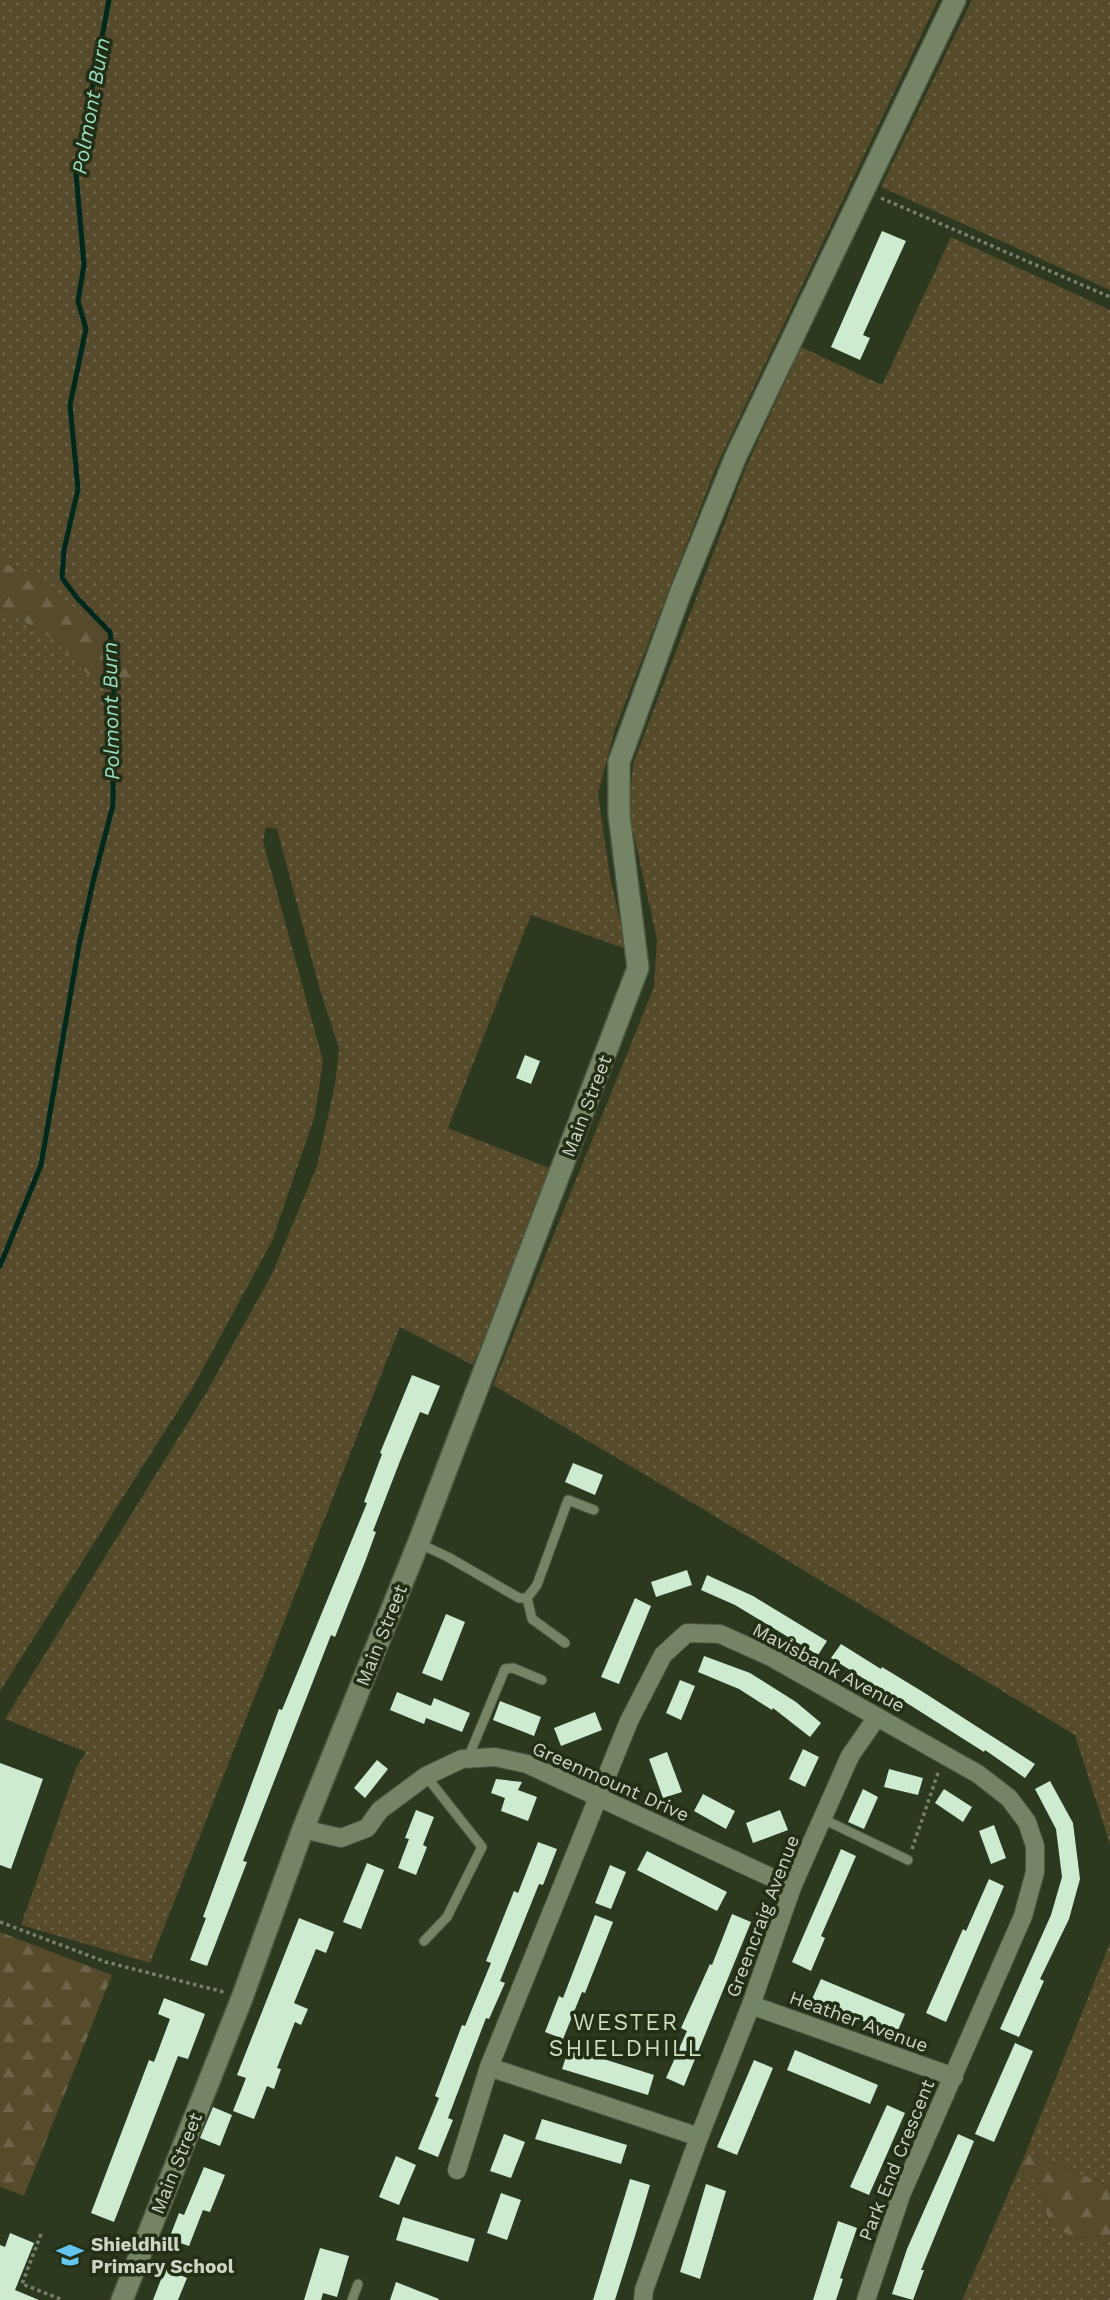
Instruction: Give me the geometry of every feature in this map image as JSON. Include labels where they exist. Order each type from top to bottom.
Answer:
[{"type":"street","points":[[863,190],[955,0]]},
{"type":"street","name":"Main Street","points":[[122,2300],[242,1998],[303,1829],[418,1544],[638,968],[619,815],[619,762],[680,594],[736,456],[863,190]]},
{"type":"street","name":"Mavisbank Avenue","points":[[457,2171],[489,2067],[629,1721],[663,1655],[687,1633],[720,1634],[771,1657],[978,1774],[1009,1798],[1027,1822],[1035,1846],[1035,1872],[1023,1916],[954,2077]]},
{"type":"street","name":"Greencraig Avenue","points":[[699,2137],[751,2005],[792,1887],[850,1756],[877,1717]]},
{"type":"street","name":"Greenmount Drive","points":[[303,1829],[341,1838],[367,1829],[380,1810],[426,1776],[462,1759],[495,1757],[527,1764],[792,1887]]},
{"type":"street","name":"Heather Avenue","points":[[751,2005],[954,2077]]},
{"type":"street","points":[[489,2067],[699,2137],[644,2290],[643,2300]]},
{"type":"street","name":"Park End Crescent","points":[[866,2300],[901,2195],[954,2077]]},
{"type":"lane","points":[[527,1598],[537,1585],[568,1500],[594,1510]]},
{"type":"lane","points":[[418,1544],[448,1557],[519,1598],[527,1598]]},
{"type":"lane","points":[[527,1598],[532,1619],[565,1643]]},
{"type":"lane","points":[[468,1758],[505,1669],[513,1668],[542,1680]]},
{"type":"lane","points":[[424,1941],[447,1917],[482,1847],[426,1776]]},
{"type":"lane","points":[[823,1819],[908,1860]]},
{"type":"lane","points":[[352,2300],[358,2284]]},
{"type":"path","points":[[863,190],[1110,297]]},
{"type":"path","points":[[908,1860],[944,1755]]},
{"type":"path","points":[[0,1922],[106,1962],[242,1998]]},
{"type":"path","points":[[41,2234],[22,2284],[63,2300]]},
{"type":"green space","points":[[0,0],[938,0],[717,465],[614,732],[598,794],[610,876],[626,949],[531,915],[448,1128],[552,1169],[473,1365],[400,1327],[150,1963],[21,1925],[76,1768],[86,1752],[5,1719],[206,1393],[272,1274],[317,1166],[335,1084],[339,1048],[320,990],[277,829],[266,827],[263,841],[323,1061],[315,1115],[272,1241],[193,1387],[0,1691],[0,607],[56,641],[88,675],[129,681],[127,648],[27,573],[0,561]]},
{"type":"green space","points":[[972,0],[1110,0],[1110,290],[881,187]]},
{"type":"green space","points":[[951,237],[1110,310],[1110,1844],[1075,1735],[493,1385],[654,987],[657,939],[629,813],[633,764],[746,467],[801,347],[882,385]]},
{"type":"green space","points":[[0,561],[27,573],[128,648],[129,682],[88,675],[56,641],[0,607]]},
{"type":"green space","points":[[0,1932],[112,1975],[24,2196],[0,2187]]},
{"type":"green space","points":[[1110,1943],[1110,2186],[1026,2152]]},
{"type":"green space","points":[[1026,2152],[1110,2186],[1110,2236],[1073,2238],[1049,2222],[1037,2179],[1018,2171]]},
{"type":"green space","points":[[1018,2171],[1037,2179],[1049,2222],[1073,2238],[1110,2236],[1110,2300],[962,2300]]},
{"type":"building","points":[[882,231],[906,241],[863,335],[870,338],[860,360],[831,347]]},
{"type":"building","points":[[525,1055],[540,1061],[531,1084],[516,1078]]},
{"type":"building","points":[[412,1375],[440,1386],[428,1415],[420,1412],[400,1461],[373,1531],[376,1532],[365,1562],[335,1637],[331,1635],[243,1861],[247,1862],[207,1966],[190,1960],[206,1918],[203,1917],[279,1709],[282,1710],[367,1503],[364,1502],[382,1454],[380,1453]]},
{"type":"building","points":[[573,1463],[603,1475],[595,1495],[565,1482]]},
{"type":"building","points":[[687,1570],[692,1585],[656,1597],[651,1582]]},
{"type":"building","points":[[707,1575],[753,1596],[827,1641],[818,1655],[735,1605],[701,1590]]},
{"type":"building","points":[[635,1598],[651,1606],[619,1684],[601,1677]]},
{"type":"building","points":[[446,1614],[465,1622],[442,1681],[422,1673]]},
{"type":"building","points":[[841,1644],[923,1692],[1035,1764],[1025,1778],[985,1750],[984,1752],[902,1700],[901,1702],[831,1658]]},
{"type":"building","points":[[704,1656],[750,1673],[796,1702],[821,1723],[810,1737],[773,1708],[772,1710],[739,1689],[698,1672]]},
{"type":"building","points":[[680,1680],[695,1686],[681,1720],[666,1713]]},
{"type":"building","points":[[397,1692],[431,1706],[434,1698],[470,1713],[462,1732],[426,1718],[424,1724],[390,1710]]},
{"type":"building","points":[[500,1701],[541,1717],[534,1736],[493,1720]]},
{"type":"building","points":[[595,1712],[602,1730],[561,1746],[554,1728]]},
{"type":"building","points":[[803,1749],[819,1757],[805,1787],[789,1779]]},
{"type":"building","points":[[667,1752],[682,1792],[663,1798],[649,1759]]},
{"type":"building","points":[[377,1760],[388,1769],[365,1798],[354,1788]]},
{"type":"building","points":[[0,1763],[43,1779],[11,1869],[0,1865]]},
{"type":"building","points":[[889,1769],[923,1778],[918,1795],[884,1787]]},
{"type":"building","points":[[496,1779],[522,1782],[518,1790],[537,1797],[528,1821],[501,1811],[505,1798],[491,1793]]},
{"type":"building","points":[[1050,1781],[1073,1823],[1080,1879],[1069,1919],[1040,1979],[1044,1981],[1019,2037],[1000,2029],[1051,1915],[1062,1877],[1056,1829],[1035,1789]]},
{"type":"building","points":[[863,1789],[878,1797],[864,1829],[848,1822]]},
{"type":"building","points":[[944,1789],[972,1807],[963,1822],[935,1803]]},
{"type":"building","points":[[703,1794],[735,1811],[726,1829],[694,1811]]},
{"type":"building","points":[[416,1810],[434,1817],[423,1845],[427,1847],[416,1875],[398,1868],[409,1839],[405,1838]]},
{"type":"building","points":[[780,1810],[788,1830],[753,1843],[746,1823]]},
{"type":"building","points":[[994,1825],[1006,1858],[991,1864],[979,1831]]},
{"type":"building","points":[[538,1842],[557,1849],[543,1885],[539,1884],[500,1981],[505,1983],[489,2019],[486,2018],[448,2118],[453,2120],[438,2157],[418,2149],[439,2098],[435,2096],[462,2025],[465,2026],[491,1963],[486,1961],[514,1891],[518,1893]]},
{"type":"building","points":[[841,1849],[856,1856],[821,1936],[825,1938],[811,1971],[792,1962]]},
{"type":"building","points":[[647,1851],[727,1892],[717,1911],[637,1870]]},
{"type":"building","points":[[367,1863],[384,1870],[361,1929],[343,1922]]},
{"type":"building","points":[[610,1865],[626,1872],[611,1909],[595,1903]]},
{"type":"building","points":[[989,1879],[1004,1886],[946,2022],[926,2013],[963,1929],[966,1931]]},
{"type":"building","points":[[732,1914],[751,1922],[684,2086],[666,2078],[687,2031],[681,2028],[710,1964],[712,1965]]},
{"type":"building","points":[[595,1915],[613,1922],[585,1993],[582,1992],[563,2039],[545,2032],[559,1996],[563,1998]]},
{"type":"building","points":[[299,1918],[334,1932],[326,1953],[316,1949],[294,2003],[308,2009],[301,2025],[295,2022],[277,2068],[281,2069],[274,2089],[267,2086],[254,2119],[233,2111],[246,2078],[237,2075]]},
{"type":"building","points":[[821,1979],[905,2014],[896,2035],[812,1999]]},
{"type":"building","points":[[164,1998],[205,2014],[188,2059],[178,2056],[114,2222],[91,2213],[149,2060],[154,2062],[170,2019],[158,2014]]},
{"type":"building","points":[[1015,2043],[1033,2051],[994,2142],[975,2134]]},
{"type":"building","points":[[569,2048],[654,2075],[648,2095],[562,2069]]},
{"type":"building","points":[[795,2050],[878,2085],[870,2104],[787,2070]]},
{"type":"building","points":[[754,2060],[773,2068],[737,2155],[717,2147]]},
{"type":"building","points":[[887,2105],[905,2113],[869,2195],[850,2187]]},
{"type":"building","points":[[213,2107],[232,2115],[220,2146],[200,2138]]},
{"type":"building","points":[[542,2119],[627,2145],[621,2164],[535,2139]]},
{"type":"building","points":[[504,2134],[525,2142],[511,2178],[490,2171]]},
{"type":"building","points":[[958,2134],[974,2141],[921,2270],[924,2270],[913,2300],[892,2294],[907,2249]]},
{"type":"building","points":[[396,2156],[416,2165],[399,2205],[379,2197]]},
{"type":"building","points":[[204,2167],[225,2175],[210,2212],[203,2210],[189,2246],[169,2239],[179,2213],[184,2215]]},
{"type":"building","points":[[630,2179],[650,2185],[635,2236],[615,2300],[593,2300]]},
{"type":"building","points":[[706,2184],[726,2191],[700,2279],[680,2272]]},
{"type":"building","points":[[501,2193],[521,2200],[507,2240],[487,2233]]},
{"type":"building","points":[[403,2217],[475,2239],[468,2262],[396,2240]]},
{"type":"building","points":[[838,2221],[857,2228],[840,2278],[843,2279],[836,2300],[813,2300]]},
{"type":"building","points":[[10,2233],[34,2243],[15,2290],[39,2300],[0,2300],[0,2245],[5,2247]]},
{"type":"building","points":[[320,2248],[349,2256],[337,2297],[323,2293],[321,2300],[304,2300]]},
{"type":"building","points":[[165,2269],[187,2278],[178,2300],[153,2300]]},
{"type":"building","points":[[396,2282],[439,2299],[390,2300]]},
{"type":"waterway","name":"Polmont Burn","points":[[0,1266],[41,1165],[79,945],[113,805],[114,673],[110,632],[62,578],[64,550],[78,489],[70,405],[86,329],[78,301],[84,265],[76,173],[109,0]]},
{"type":"place","name":"Shieldhill Primary School","points":[[70,2255]]},
{"type":"district","name":"WESTER SHIELDHILL","points":[[626,2035]]}]
